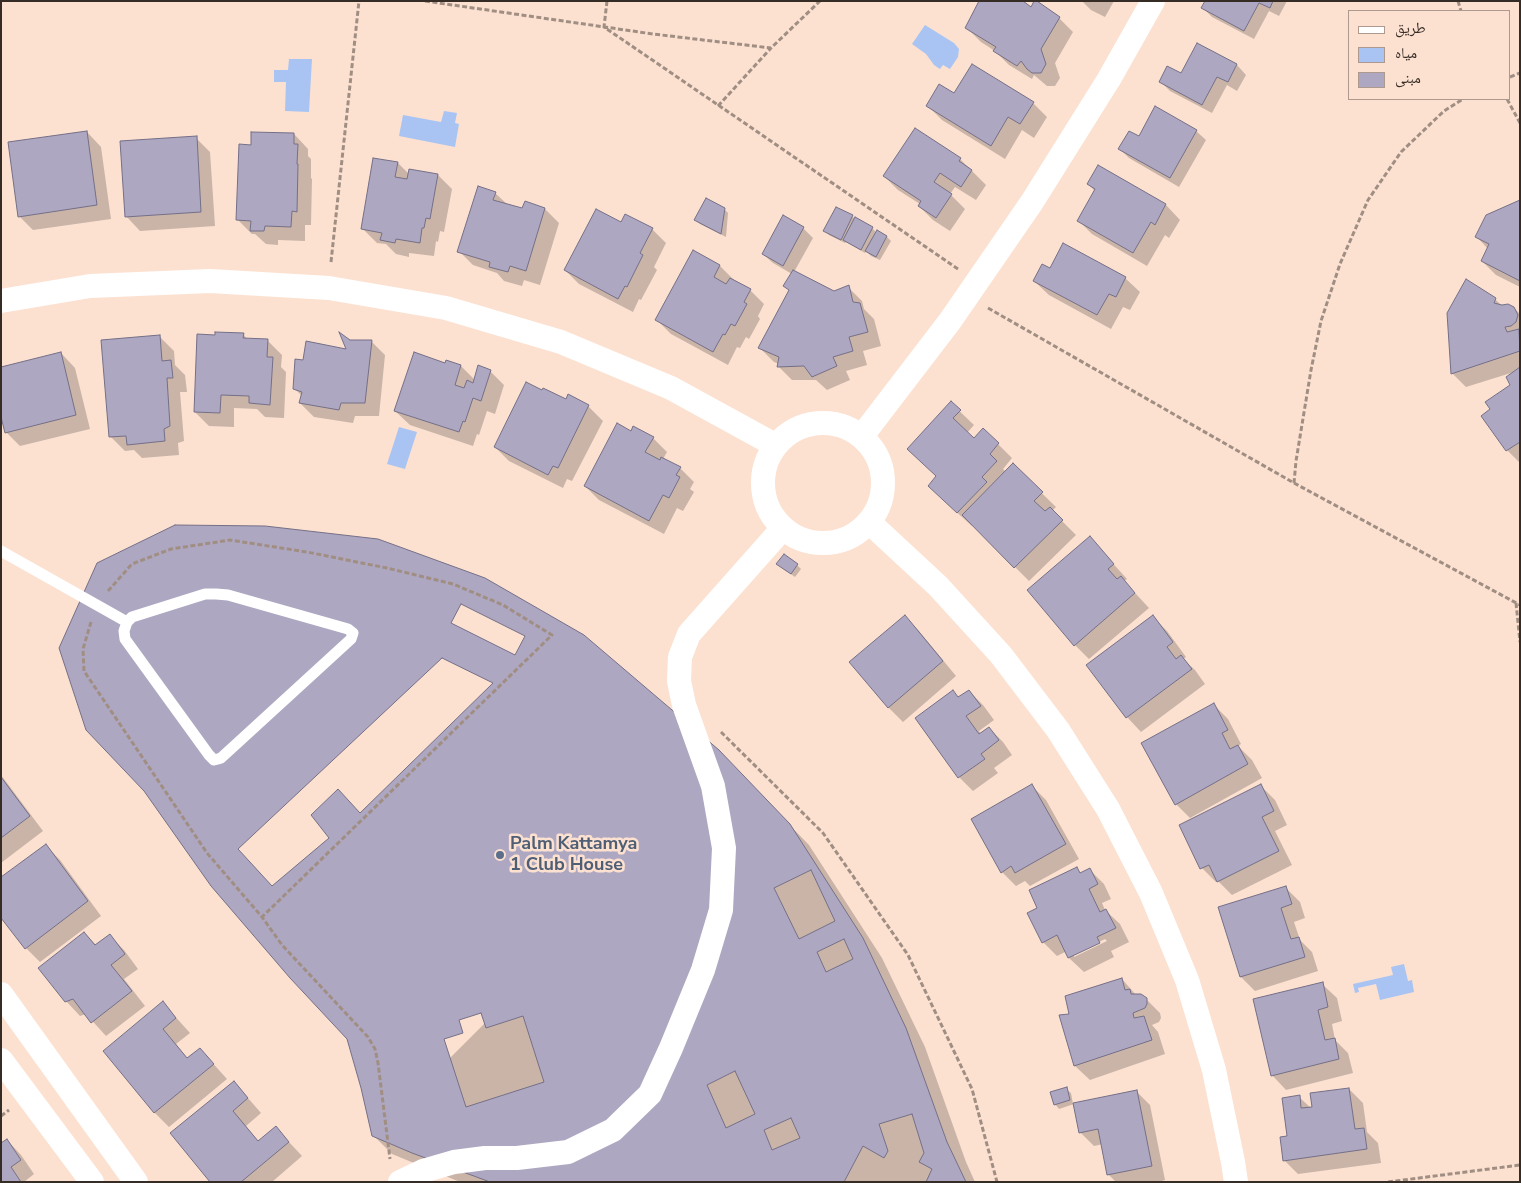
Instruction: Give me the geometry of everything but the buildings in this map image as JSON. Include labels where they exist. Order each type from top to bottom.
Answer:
[{"type":"street","points":[[862,436],[950,321],[1032,202],[1098,96],[1152,1]]},
{"type":"street","points":[[1,301],[90,286],[210,281],[328,288],[446,308],[561,342],[671,388],[775,445]]},
{"type":"street","points":[[827,422],[846,426],[862,436],[875,451],[882,469],[884,488],[879,506],[868,522],[852,536],[833,543],[812,543],[793,536],[779,525],[766,504],[762,484],[765,463],[775,445],[790,432],[807,424],[827,422]]},
{"type":"street","points":[[868,522],[938,586],[1001,655],[1058,730],[1108,809],[1151,893],[1187,980],[1214,1070],[1236,1182]]},
{"type":"street","points":[[396,1173],[423,1171],[454,1162],[485,1158],[517,1158],[568,1152],[613,1130],[650,1094],[703,970],[720,910],[724,848],[713,786],[684,705],[679,681],[680,657],[690,634],[783,528]]},
{"type":"street","points":[[1,994],[136,1182]]},
{"type":"street","points":[[1,1060],[92,1182]]},
{"type":"lane","points":[[1,552],[127,622]]},
{"type":"lane","points":[[216,594],[228,595],[348,629],[353,633],[351,639],[221,758],[214,760],[126,639],[124,630],[127,622],[132,617],[194,597],[216,594]]},
{"type":"path","points":[[328,288],[359,1]]},
{"type":"path","points":[[425,1],[604,27],[771,48]]},
{"type":"path","points":[[604,27],[607,1]]},
{"type":"path","points":[[718,106],[771,48],[820,1]]},
{"type":"path","points":[[604,27],[718,106],[972,289],[1294,483],[1520,605]]},
{"type":"path","points":[[1294,483],[1311,370],[1321,321],[1340,264],[1368,200],[1401,152],[1444,111],[1461,100]]},
{"type":"path","points":[[1508,100],[1520,123]]},
{"type":"path","points":[[262,918],[552,634],[503,605],[453,584],[307,552],[230,540],[171,549],[132,564],[96,605],[83,650],[84,672],[207,853],[262,918],[282,946],[368,1037],[375,1049],[378,1063],[396,1173]]},
{"type":"path","points":[[1516,602],[1520,642]]},
{"type":"path","points":[[718,729],[823,833],[908,955],[972,1089],[997,1182]]},
{"type":"path","points":[[1388,1182],[1520,1165]]},
{"type":"water","points":[[925,25],[954,43],[959,49],[958,57],[950,69],[943,65],[940,69],[934,65],[926,54],[912,44]]},
{"type":"water","points":[[289,59],[312,59],[309,112],[285,111],[286,82],[274,82],[274,70],[288,70]]},
{"type":"water","points":[[444,111],[457,113],[455,123],[459,124],[455,147],[399,136],[403,115],[441,122]]},
{"type":"water","points":[[399,427],[417,432],[405,469],[387,464]]},
{"type":"water","points":[[1404,964],[1408,981],[1412,980],[1414,992],[1380,1000],[1376,984],[1358,988],[1359,992],[1355,993],[1353,984],[1393,975],[1391,967]]},
{"type":"place","name":"Palm Kattamya 1 Club House","points":[[500,855]]}]
